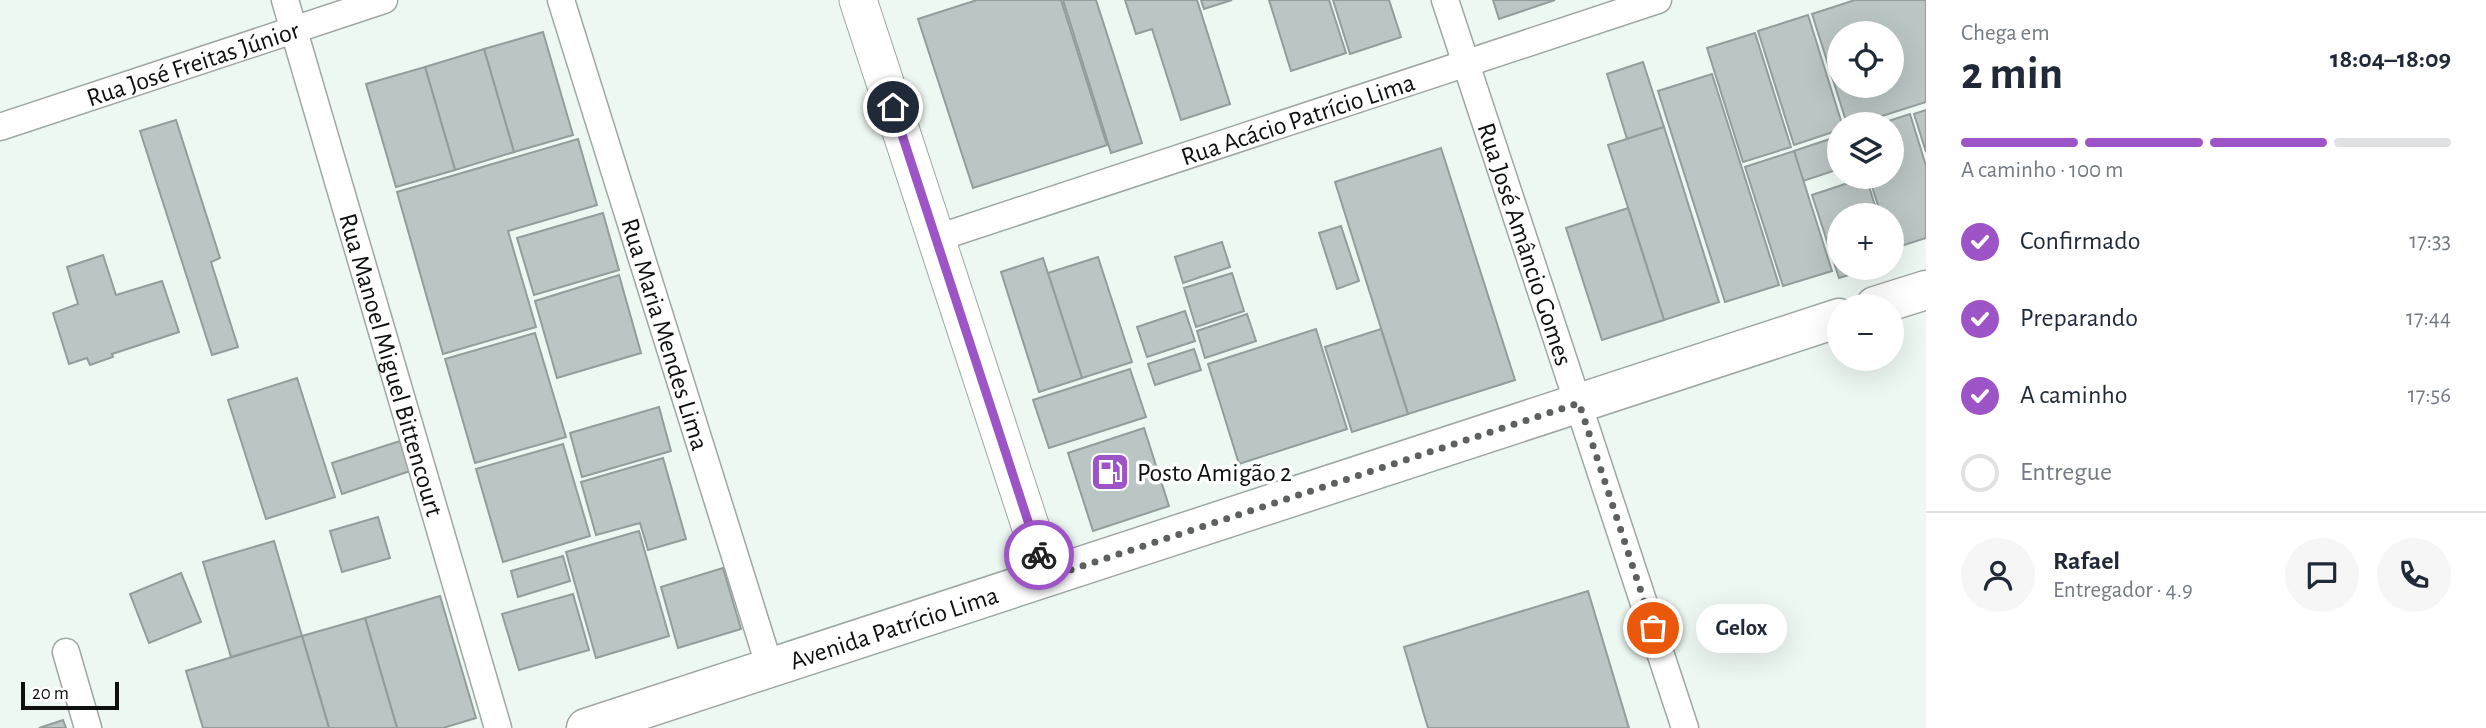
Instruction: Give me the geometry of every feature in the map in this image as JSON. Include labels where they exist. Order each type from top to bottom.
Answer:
[{"type":"main road","points":[[1904,297],[1926,290]]},
{"type":"main road","name":"Avenida Patrício Lima","points":[[586,728],[1827,322]]},
{"type":"street","name":"Rua Manoel Miguel Bittencourt","points":[[285,0],[498,728]]},
{"type":"street","name":"Rua José Freitas Júnior","points":[[0,127],[384,0]]},
{"type":"street","name":"Rua Maria Mendes Lima","points":[[561,0],[770,668]]},
{"type":"street","points":[[858,0],[1046,578]]},
{"type":"street","name":"Rua José Amâncio Gomes","points":[[1446,0],[1685,728]]},
{"type":"street","name":"Rua Acácio Patrício Lima","points":[[937,238],[1658,0]]},
{"type":"street","points":[[66,652],[88,728]]},
{"type":"building","points":[[977,0],[1061,0],[1107,145],[973,188],[918,19]]},
{"type":"building","points":[[1063,0],[1096,0],[1142,143],[1111,153]]},
{"type":"building","points":[[1125,0],[1197,0],[1230,104],[1181,120],[1152,29],[1136,34]]},
{"type":"building","points":[[1201,0],[1232,0],[1204,9]]},
{"type":"building","points":[[1269,0],[1329,0],[1346,53],[1291,71]]},
{"type":"building","points":[[1333,0],[1389,0],[1401,37],[1350,54]]},
{"type":"building","points":[[1493,0],[1555,0],[1499,19]]},
{"type":"building","points":[[1855,0],[1926,0],[1926,102],[1895,112],[1843,112],[1839,98],[1904,98],[1904,21],[1827,21],[1827,61],[1812,14]]},
{"type":"building","points":[[1808,15],[1827,76],[1827,98],[1834,98],[1838,112],[1827,112],[1827,134],[1794,145],[1758,31]]},
{"type":"building","points":[[543,32],[573,135],[514,152],[484,49]]},
{"type":"building","points":[[1755,33],[1791,147],[1743,162],[1707,48]]},
{"type":"building","points":[[484,49],[514,152],[455,170],[425,67]]},
{"type":"building","points":[[1643,62],[1664,127],[1627,139],[1607,74]]},
{"type":"building","points":[[425,67],[455,170],[396,187],[366,84]]},
{"type":"building","points":[[1712,74],[1779,285],[1725,302],[1658,91]]},
{"type":"building","points":[[1926,110],[1926,152],[1914,114]]},
{"type":"building","points":[[1910,114],[1926,166],[1926,238],[1904,245],[1904,203],[1877,203],[1873,189],[1904,189],[1904,116]]},
{"type":"building","points":[[176,120],[220,258],[211,262],[238,347],[212,355],[140,131]]},
{"type":"building","points":[[1664,127],[1719,302],[1664,320],[1608,145]]},
{"type":"building","points":[[578,139],[597,205],[508,231],[536,327],[443,354],[397,192]]},
{"type":"building","points":[[1827,140],[1827,173],[1803,181],[1794,151]]},
{"type":"building","points":[[1441,148],[1515,380],[1408,414],[1335,182]]},
{"type":"building","points":[[1794,151],[1827,255],[1827,273],[1783,286],[1745,167]]},
{"type":"building","points":[[1830,189],[1870,189],[1874,203],[1827,203],[1827,241],[1812,195]]},
{"type":"building","points":[[1628,208],[1664,320],[1602,340],[1566,228]]},
{"type":"building","points":[[603,213],[619,270],[534,295],[517,238]]},
{"type":"building","points":[[1341,226],[1359,281],[1337,289],[1319,233]]},
{"type":"building","points":[[1222,242],[1230,267],[1183,283],[1175,257]]},
{"type":"building","points":[[103,255],[116,295],[162,281],[179,332],[112,354],[113,357],[90,365],[87,358],[69,364],[53,313],[78,304],[67,267]]},
{"type":"building","points":[[1098,257],[1132,362],[1082,378],[1048,273]]},
{"type":"building","points":[[1043,258],[1082,378],[1039,392],[1001,272]]},
{"type":"building","points":[[1232,273],[1244,311],[1196,327],[1184,288]]},
{"type":"building","points":[[619,275],[641,353],[557,378],[535,301]]},
{"type":"building","points":[[1185,311],[1195,341],[1147,357],[1137,327]]},
{"type":"building","points":[[1247,314],[1256,341],[1205,358],[1197,331]]},
{"type":"building","points":[[1316,329],[1347,429],[1239,464],[1208,364]]},
{"type":"building","points":[[1381,329],[1408,414],[1352,432],[1325,347]]},
{"type":"building","points":[[535,333],[566,437],[475,463],[445,359]]},
{"type":"building","points":[[1194,349],[1201,370],[1155,385],[1148,364]]},
{"type":"building","points":[[1130,369],[1146,417],[1049,448],[1033,400]]},
{"type":"building","points":[[297,378],[335,497],[266,519],[228,400]]},
{"type":"building","points":[[659,407],[671,451],[582,477],[570,433]]},
{"type":"building","points":[[1144,428],[1169,506],[1093,531],[1068,453]]},
{"type":"building","points":[[400,441],[410,471],[342,494],[332,463]]},
{"type":"building","points":[[563,444],[590,536],[503,562],[476,469]]},
{"type":"building","points":[[663,458],[686,539],[648,550],[640,523],[596,535],[581,482]]},
{"type":"building","points":[[378,517],[390,558],[342,572],[330,531]]},
{"type":"building","points":[[639,531],[669,636],[596,658],[566,552]]},
{"type":"building","points":[[274,541],[302,636],[231,657],[203,562]]},
{"type":"building","points":[[563,556],[570,581],[518,597],[511,571]]},
{"type":"building","points":[[723,568],[741,629],[678,648],[661,587]]},
{"type":"building","points":[[181,573],[201,622],[149,643],[130,594]]},
{"type":"building","points":[[1588,591],[1629,728],[1428,728],[1404,647]]},
{"type":"building","points":[[573,594],[589,650],[519,670],[502,614]]},
{"type":"building","points":[[440,596],[476,718],[443,728],[397,728],[365,618]]},
{"type":"building","points":[[365,618],[397,728],[329,728],[302,636]]},
{"type":"building","points":[[302,636],[329,728],[203,728],[186,671]]},
{"type":"building","points":[[63,720],[66,728],[39,728]]},
{"type":"way so far","points":[[1039,555],[1046,578],[1579,403],[1653,628]]},
{"type":"place","name":"Posto Amigão 2","points":[[1110,472]]},
{"type":"place","name":"Gelox","points":[[1653,628]]},
{"type":"route","points":[[893,107],[1039,555]]}]
